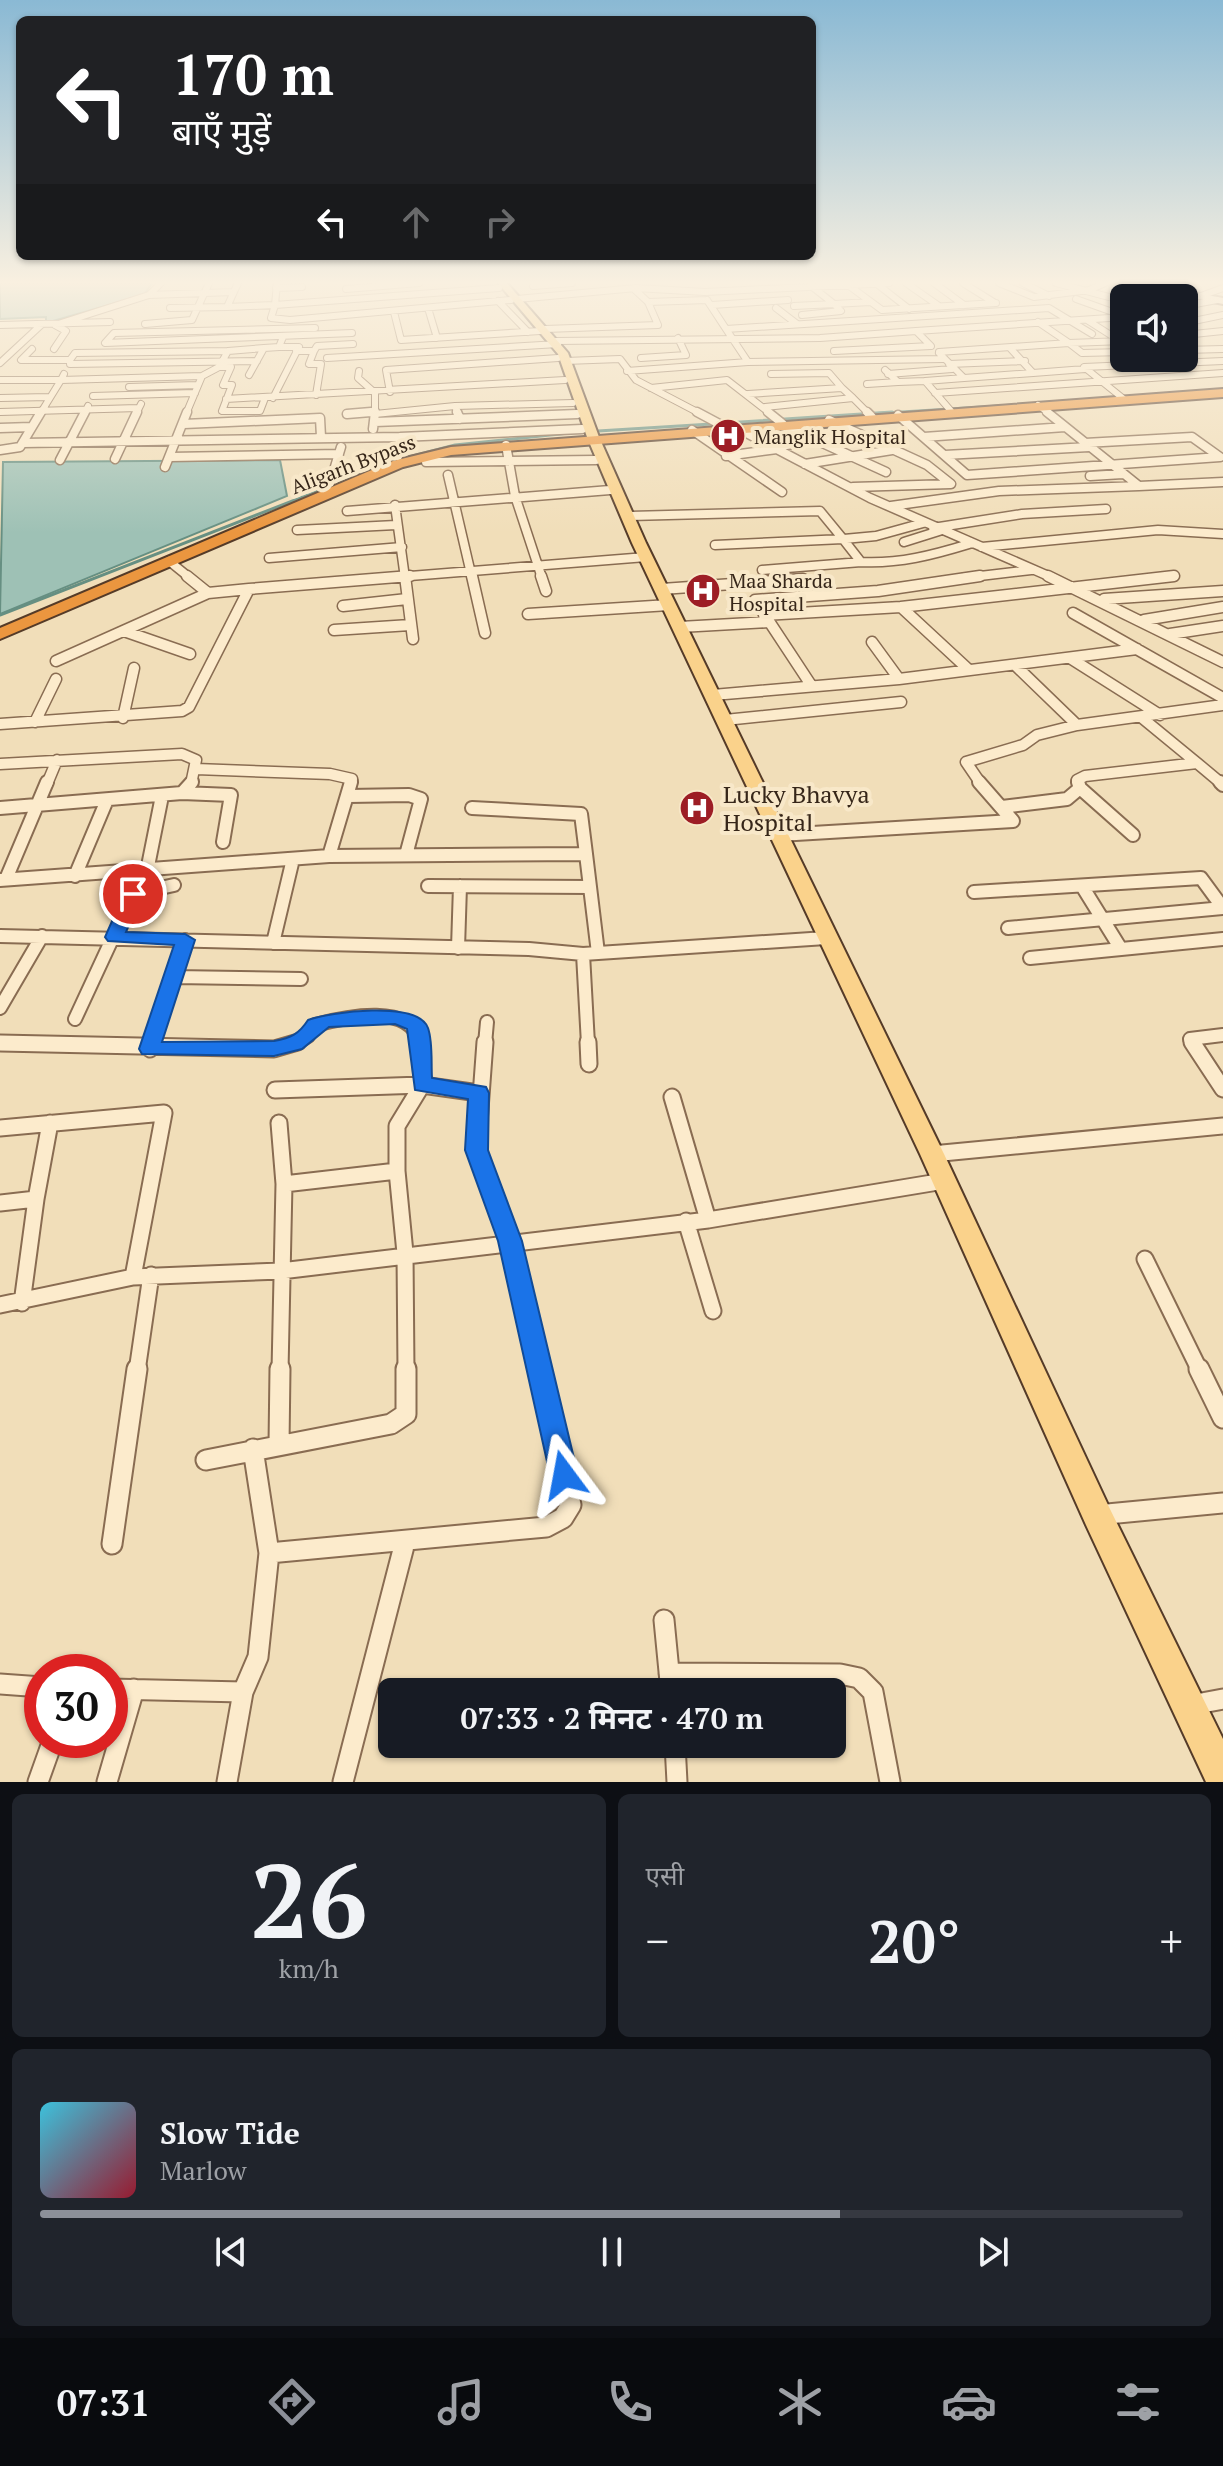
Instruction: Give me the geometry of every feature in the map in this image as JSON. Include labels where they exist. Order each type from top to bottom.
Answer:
[{"type":"highway","name":"Aligarh Bypass","points":[[0,634],[398,464],[451,451],[587,435],[1223,393]]},
{"type":"main road","points":[[563,366],[575,408],[587,435],[630,516],[643,550],[932,1154],[1097,1515],[1223,1778]]},
{"type":"main road","points":[[566,377],[596,460],[631,534],[643,550]]},
{"type":"street","points":[[30,381],[39,366]]},
{"type":"street","points":[[0,450],[20,447],[68,366]]},
{"type":"street","points":[[124,379],[133,366]]},
{"type":"street","points":[[0,380],[202,376],[218,366]]},
{"type":"street","points":[[228,366],[231,367],[223,385],[232,385],[222,411],[260,411]]},
{"type":"street","points":[[249,375],[254,366]]},
{"type":"street","points":[[255,420],[287,366]]},
{"type":"street","points":[[316,395],[321,366]]},
{"type":"street","points":[[390,392],[386,370],[454,366]]},
{"type":"street","points":[[624,366],[651,388],[849,487],[974,546],[1101,599],[1223,662]]},
{"type":"street","points":[[627,371],[692,366]]},
{"type":"street","points":[[771,374],[829,373],[844,371],[842,366]]},
{"type":"street","points":[[881,366],[898,382]]},
{"type":"street","points":[[888,374],[923,366]]},
{"type":"street","points":[[951,366],[964,378]]},
{"type":"street","points":[[1028,366],[1044,385]]},
{"type":"street","points":[[867,384],[1085,369],[1122,398]]},
{"type":"street","points":[[359,371],[358,378],[375,393],[375,422],[371,437]]},
{"type":"street","points":[[1175,372],[1179,375]]},
{"type":"street","points":[[829,373],[870,415]]},
{"type":"street","points":[[935,393],[1223,373]]},
{"type":"street","points":[[165,467],[202,376]]},
{"type":"street","points":[[226,399],[411,391],[566,377]]},
{"type":"street","points":[[60,460],[105,379]]},
{"type":"street","points":[[651,388],[721,379],[731,381],[780,422],[886,472]]},
{"type":"street","points":[[925,381],[950,409]]},
{"type":"street","points":[[487,386],[490,405]]},
{"type":"street","points":[[129,387],[196,389]]},
{"type":"street","points":[[748,394],[842,388]]},
{"type":"street","points":[[93,396],[146,395],[196,389]]},
{"type":"street","points":[[411,391],[419,409]]},
{"type":"street","points":[[334,406],[335,394]]},
{"type":"street","points":[[115,459],[146,395]]},
{"type":"street","points":[[10,412],[22,397]]},
{"type":"street","points":[[0,398],[49,397]]},
{"type":"street","points":[[294,410],[299,397]]},
{"type":"street","points":[[765,407],[853,398]]},
{"type":"street","points":[[347,414],[490,405],[575,408]]},
{"type":"street","points":[[1038,405],[1139,486]]},
{"type":"street","points":[[455,406],[460,419]]},
{"type":"street","points":[[0,412],[138,408]]},
{"type":"street","points":[[375,422],[460,419],[575,408]]},
{"type":"street","points":[[314,410],[320,418],[321,437]]},
{"type":"street","points":[[898,415],[967,475],[1222,458]]},
{"type":"street","points":[[184,424],[320,418]]},
{"type":"street","points":[[829,420],[927,465],[951,484],[849,487]]},
{"type":"street","points":[[0,428],[31,427]]},
{"type":"street","points":[[924,437],[1065,427]]},
{"type":"street","points":[[692,430],[782,492]]},
{"type":"street","points":[[726,456],[860,434]]},
{"type":"street","points":[[23,443],[587,435]]},
{"type":"street","points":[[330,483],[345,437]]},
{"type":"street","points":[[398,456],[400,437]]},
{"type":"street","points":[[945,455],[1192,437],[1222,458]]},
{"type":"street","points":[[506,445],[515,496],[546,591]]},
{"type":"street","points":[[805,464],[892,450]]},
{"type":"street","points":[[170,457],[339,454]]},
{"type":"street","points":[[426,462],[509,464],[596,460]]},
{"type":"street","points":[[991,473],[1006,491]]},
{"type":"street","points":[[1090,476],[1123,474]]},
{"type":"street","points":[[448,475],[485,633]]},
{"type":"street","points":[[890,506],[1006,491],[1223,482]]},
{"type":"street","points":[[347,511],[610,490]]},
{"type":"street","points":[[395,505],[413,639]]},
{"type":"street","points":[[904,542],[936,529],[1022,514],[1106,509]]},
{"type":"street","points":[[630,516],[820,511],[861,562]]},
{"type":"street","points":[[715,545],[876,536],[923,523]]},
{"type":"street","points":[[297,530],[396,525]]},
{"type":"street","points":[[762,570],[914,560],[974,546],[1132,532],[1223,534]]},
{"type":"street","points":[[269,558],[402,547]]},
{"type":"street","points":[[56,661],[208,593],[539,565],[643,550]]},
{"type":"street","points":[[169,561],[208,593]]},
{"type":"street","points":[[811,685],[755,600],[878,591],[896,586],[1035,570]]},
{"type":"street","points":[[670,607],[767,618],[901,607],[1174,576]]},
{"type":"street","points":[[528,614],[670,607],[803,579]]},
{"type":"street","points":[[0,724],[123,718],[176,713],[189,707],[249,589]]},
{"type":"street","points":[[878,591],[888,607]]},
{"type":"street","points":[[1101,599],[1223,591]]},
{"type":"street","points":[[343,606],[407,599]]},
{"type":"street","points":[[901,607],[922,630],[969,670]]},
{"type":"street","points":[[1144,620],[1223,607]]},
{"type":"street","points":[[1073,613],[1223,698]]},
{"type":"street","points":[[334,630],[410,625]]},
{"type":"street","points":[[1170,634],[1223,626]]},
{"type":"street","points":[[124,631],[190,654]]},
{"type":"street","points":[[872,642],[899,679]]},
{"type":"street","points":[[713,695],[899,679],[1137,649]]},
{"type":"street","points":[[1070,658],[1160,715]]},
{"type":"street","points":[[1016,666],[1077,725]]},
{"type":"street","points":[[123,718],[134,668]]},
{"type":"street","points":[[35,722],[56,679]]},
{"type":"street","points":[[725,720],[901,702]]},
{"type":"street","points":[[779,835],[1013,821],[966,762],[971,758],[1023,745],[1037,735],[1077,725],[1223,705]]},
{"type":"street","points":[[1141,717],[1223,785]]},
{"type":"street","points":[[0,764],[182,754],[196,760],[189,789],[182,793]]},
{"type":"street","points":[[57,760],[3,880],[329,856],[586,854]]},
{"type":"street","points":[[1133,835],[1080,788],[1077,780],[1085,776],[1197,763]]},
{"type":"street","points":[[196,769],[344,775],[352,779],[329,856]]},
{"type":"street","points":[[1002,807],[1067,799],[1080,788]]},
{"type":"street","points":[[0,808],[182,793],[231,795],[223,842]]},
{"type":"street","points":[[349,796],[409,795],[421,799],[406,855]]},
{"type":"street","points":[[147,871],[162,796]]},
{"type":"street","points":[[75,876],[107,800]]},
{"type":"street","points":[[472,808],[581,814],[584,817],[598,953]]},
{"type":"street","points":[[273,943],[293,859]]},
{"type":"street","points":[[974,892],[1201,878],[1223,908],[1008,928]]},
{"type":"street","points":[[75,1019],[133,894],[174,885]]},
{"type":"street","points":[[428,886],[590,887]]},
{"type":"street","points":[[458,948],[460,886]]},
{"type":"street","points":[[1082,886],[1121,949]]},
{"type":"street","points":[[0,936],[114,937],[583,954],[826,938]]},
{"type":"street","points":[[0,1008],[42,936]]},
{"type":"street","points":[[1030,958],[1223,939]]},
{"type":"street","points":[[150,1049],[185,940]]},
{"type":"street","points":[[583,954],[589,1064]]},
{"type":"street","points":[[175,977],[301,979]]},
{"type":"street","points":[[0,1043],[150,1049],[274,1049],[295,1044],[308,1036],[315,1025],[327,1020],[395,1018],[411,1020],[417,1028],[422,1085],[397,1126],[397,1171],[405,1253],[406,1414],[391,1424],[206,1460]]},
{"type":"street","points":[[269,1553],[546,1527],[563,1518],[571,1505],[510,1241],[477,1150],[479,1093],[487,1022]]},
{"type":"street","points":[[1223,1035],[1190,1039],[1223,1089]]},
{"type":"street","points":[[275,1090],[422,1085],[479,1093]]},
{"type":"street","points":[[672,1097],[708,1220]]},
{"type":"street","points":[[0,1128],[164,1113],[112,1544]]},
{"type":"street","points":[[22,1303],[50,1123]]},
{"type":"street","points":[[279,1123],[284,1184],[279,1444]]},
{"type":"street","points":[[932,1154],[1223,1126]]},
{"type":"street","points":[[284,1184],[397,1171]]},
{"type":"street","points":[[0,1305],[22,1303],[142,1276],[281,1271],[405,1253],[708,1220],[944,1181]]},
{"type":"street","points":[[0,1203],[36,1199]]},
{"type":"street","points":[[686,1221],[713,1311]]},
{"type":"street","points":[[1145,1259],[1223,1418]]},
{"type":"street","points":[[227,1782],[243,1692],[258,1657],[269,1553],[253,1449]]},
{"type":"street","points":[[1097,1515],[1223,1503]]},
{"type":"street","points":[[343,1782],[405,1542]]},
{"type":"street","points":[[664,1620],[670,1678]]},
{"type":"street","points":[[755,1678],[840,1674],[859,1678],[873,1692],[890,1782]]},
{"type":"street","points":[[0,1684],[24,1686]]},
{"type":"street","points":[[128,1689],[243,1692]]},
{"type":"street","points":[[107,1782],[134,1689]]},
{"type":"street","points":[[1189,1706],[1223,1699]]},
{"type":"street","points":[[38,1782],[47,1758]]},
{"type":"street","points":[[676,1758],[677,1782]]},
{"type":"water","points":[[280,460],[287,496],[0,614],[3,462]]},
{"type":"waterway","points":[[873,413],[1037,403]]},
{"type":"waterway","points":[[873,413],[892,412]]},
{"type":"waterway","points":[[725,423],[873,413]]},
{"type":"waterway","points":[[861,414],[873,413]]},
{"type":"waterway","points":[[598,431],[711,424]]},
{"type":"waterway","points":[[401,459],[455,445],[569,433]]},
{"type":"waterway","points":[[0,615],[377,468]]},
{"type":"place","name":"Manglik Hospital","points":[[728,436]]},
{"type":"place","name":"Maa Sharda Hospital","points":[[703,591]]},
{"type":"place","name":"Lucky Bhavya Hospital","points":[[697,808]]},
{"type":"route","points":[[133,894],[114,937],[185,940],[150,1049],[274,1049],[295,1044],[308,1036],[315,1025],[327,1020],[411,1020],[417,1028],[422,1085],[479,1093],[477,1150],[510,1241],[564,1475]]}]
